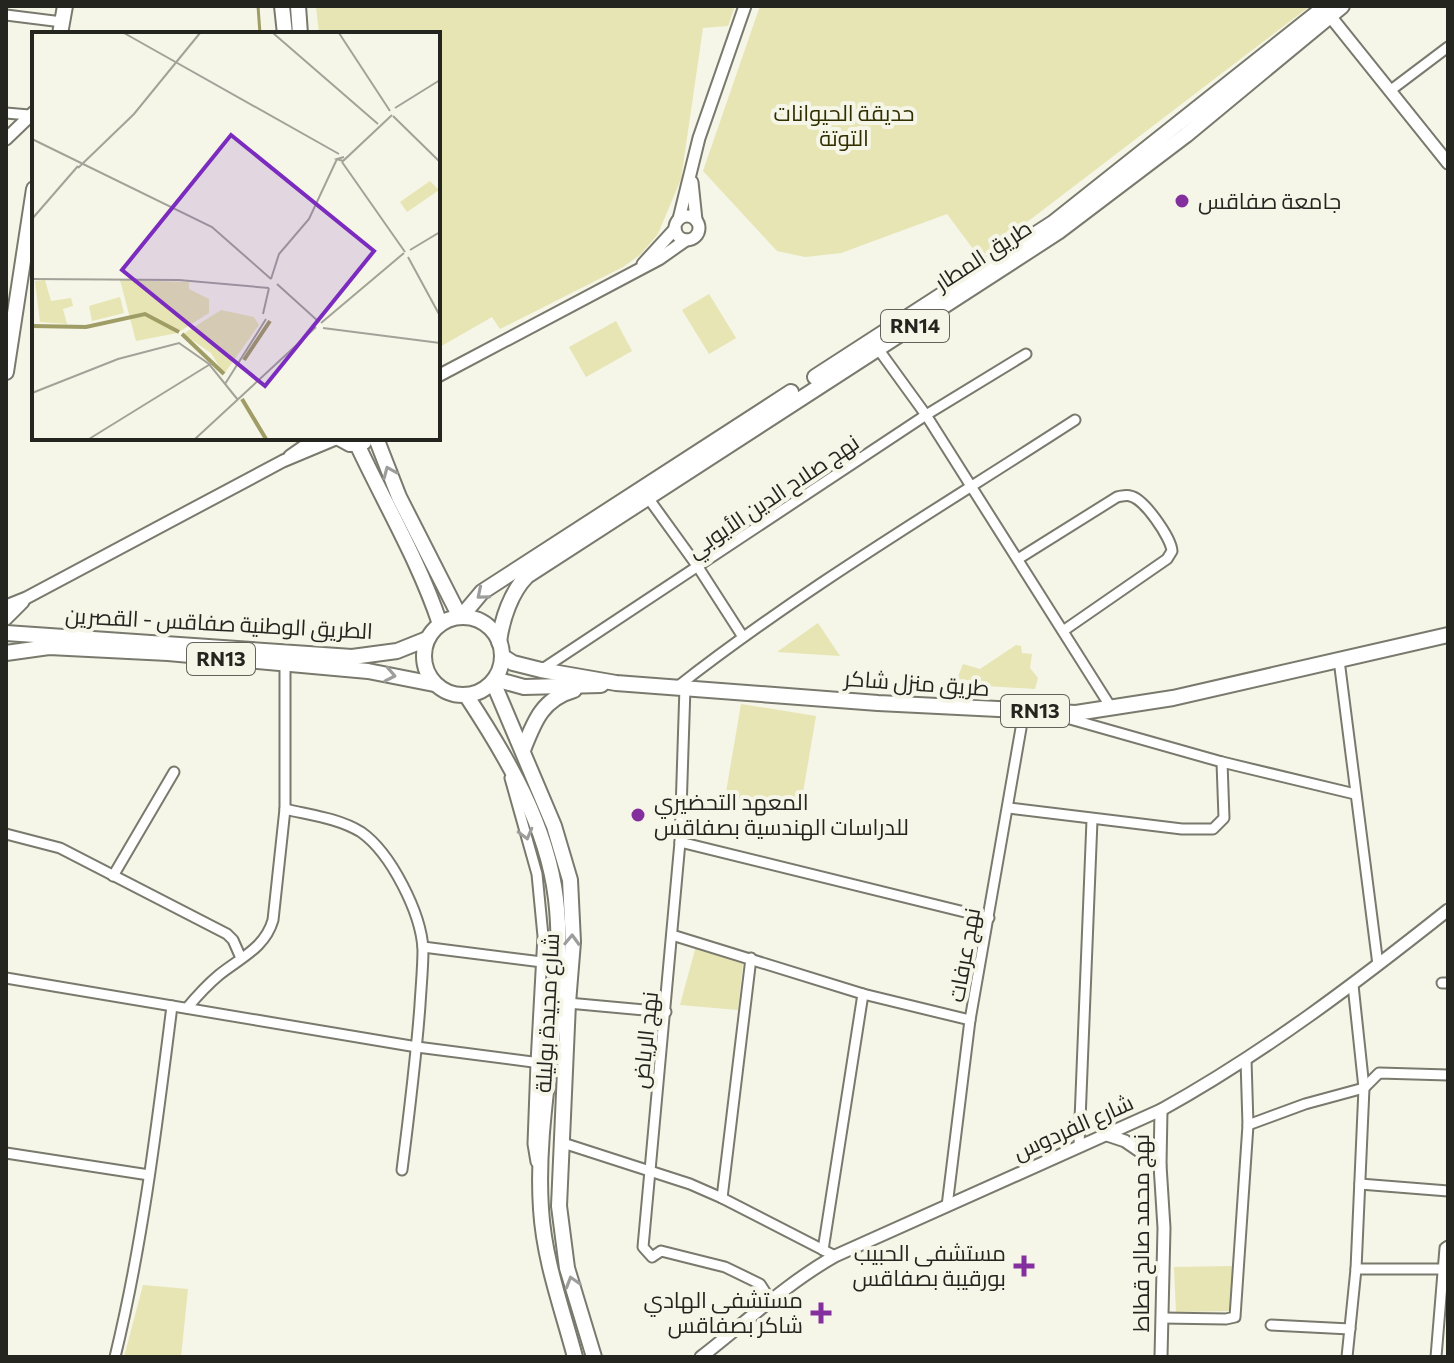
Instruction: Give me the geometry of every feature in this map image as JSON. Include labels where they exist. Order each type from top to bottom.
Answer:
[{"type":"main road","points":[[61,28],[65,6]]},
{"type":"main road","points":[[282,6],[285,32]]},
{"type":"main road","points":[[298,6],[300,32]]},
{"type":"main road","name":"طريق المطار","points":[[460,617],[482,592],[645,492],[1092,207],[1186,135],[1330,9]]},
{"type":"main road","points":[[6,372],[32,202]]},
{"type":"main road","points":[[342,440],[350,444],[363,441],[426,584],[440,624]]},
{"type":"main road","points":[[377,440],[399,497],[460,617]]},
{"type":"main road","name":"طريق المطار","points":[[500,649],[507,611],[522,581],[645,492]]},
{"type":"main road","points":[[460,617],[484,624],[500,649],[494,680],[476,693],[466,695],[449,693],[434,684],[424,663],[427,639],[440,624],[460,617]]},
{"type":"main road","name":"الطريق الوطنية صفاقس - القصرين","points":[[6,633],[352,657],[397,651],[427,639]]},
{"type":"main road","name":"طريق منزل شاكر","points":[[500,649],[513,663],[616,683],[878,703],[1076,713],[1173,698],[1448,635]]},
{"type":"main road","name":"الطريق الوطنية صفاقس - القصرين","points":[[6,653],[41,647],[72,647],[168,653],[368,671],[434,684]]},
{"type":"main road","name":"طريق منزل شاكر","points":[[494,680],[524,687],[582,687],[616,683]]},
{"type":"main road","name":"شارع مجيدة بوليلة","points":[[494,680],[554,826],[570,880],[573,942],[559,1206],[567,1268],[594,1357]]},
{"type":"main road","points":[[523,750],[534,722],[548,702],[582,687]]},
{"type":"main road","name":"شارع مجيدة بوليلة","points":[[466,695],[492,733],[525,795],[552,874],[558,964],[542,1064],[544,1243],[575,1357]]},
{"type":"street","points":[[686,240],[679,236],[677,224],[699,138],[745,6]]},
{"type":"street","points":[[1330,9],[1448,163]]},
{"type":"street","points":[[6,15],[61,28]]},
{"type":"street","points":[[1391,90],[1448,47]]},
{"type":"street","points":[[6,113],[32,114]]},
{"type":"street","points":[[6,139],[32,114]]},
{"type":"street","points":[[440,375],[659,259],[697,235],[699,227],[691,170]]},
{"type":"street","points":[[640,268],[677,224],[690,216],[696,220]]},
{"type":"street","points":[[875,346],[926,415],[1112,709]]},
{"type":"street","name":"نهج صلاح الدين الأيوبي","points":[[541,670],[926,415],[1026,354]]},
{"type":"street","points":[[681,687],[743,637],[1075,420]]},
{"type":"street","points":[[283,461],[313,440]]},
{"type":"street","points":[[6,606],[283,461],[333,440]]},
{"type":"street","points":[[645,492],[743,637]]},
{"type":"street","points":[[1018,559],[1117,497],[1129,495],[1140,500],[1167,537],[1172,551],[1167,559],[1063,631]]},
{"type":"street","points":[[6,619],[26,598]]},
{"type":"street","points":[[1339,660],[1378,965]]},
{"type":"street","points":[[187,1008],[205,987],[265,940],[273,920],[285,809],[285,665]]},
{"type":"street","name":"نهج الرياض","points":[[681,687],[680,842],[643,1247],[652,1257],[661,1251],[725,1267],[760,1284],[771,1301]]},
{"type":"street","name":"نهج عرفات","points":[[947,1206],[970,1020],[1024,711]]},
{"type":"street","points":[[1044,711],[1222,762],[1355,794]]},
{"type":"street","name":"شارع مجيدة بوليلة","points":[[505,759],[537,874],[543,936],[542,1064]]},
{"type":"street","points":[[1009,808],[1092,820],[1213,829],[1224,818],[1222,762]]},
{"type":"street","points":[[113,876],[174,772]]},
{"type":"street","points":[[285,809],[334,820],[371,840],[392,865],[423,947],[417,1047],[402,1170]]},
{"type":"street","points":[[1079,1145],[1092,820]]},
{"type":"street","points":[[6,834],[60,848],[227,934],[236,944],[241,958]]},
{"type":"street","points":[[680,842],[989,918]]},
{"type":"street","name":"شارع الفردوس","points":[[701,1357],[771,1301],[835,1256],[1161,1110],[1246,1060],[1353,985],[1448,910]]},
{"type":"street","points":[[672,935],[863,994],[970,1020]]},
{"type":"street","points":[[423,947],[558,964]]},
{"type":"street","points":[[722,1198],[751,958]]},
{"type":"street","points":[[6,978],[417,1047],[542,1064]]},
{"type":"street","points":[[1347,1357],[1356,1269],[1364,1088],[1353,985]]},
{"type":"street","points":[[823,1250],[863,994]]},
{"type":"street","points":[[568,1003],[666,1012]]},
{"type":"street","points":[[115,1357],[133,1276],[172,1006]]},
{"type":"street","points":[[1162,1318],[1235,1317],[1248,1125],[1246,1060]]},
{"type":"street","points":[[1248,1125],[1305,1104],[1364,1088],[1379,1073],[1448,1075]]},
{"type":"street","name":"نهج محمد صالح قطاط","points":[[1161,1110],[1164,1228],[1161,1357]]},
{"type":"street","points":[[1104,1134],[1125,1141],[1160,1165]]},
{"type":"street","points":[[563,1143],[722,1198],[835,1256]]},
{"type":"street","points":[[6,1153],[149,1175]]},
{"type":"street","points":[[1360,1184],[1448,1191]]},
{"type":"street","points":[[1436,1357],[1442,1269],[1448,1246]]},
{"type":"street","points":[[1356,1269],[1442,1269]]},
{"type":"street","points":[[1271,1325],[1350,1329]]},
{"type":"green space","points":[[316,6],[735,6],[728,26],[703,28],[681,179],[658,234],[640,255],[623,267],[500,329],[492,317],[440,347],[440,32],[319,32]]},
{"type":"green space","name":"حديقة الحيوانات التوتة","points":[[760,6],[1310,6],[980,258],[947,214],[841,253],[805,257],[777,251],[703,171]]},
{"type":"green space","points":[[709,294],[736,338],[709,354],[682,310]]},
{"type":"green space","points":[[616,321],[632,351],[586,377],[569,347]]},
{"type":"green space","points":[[818,623],[840,656],[777,652]]},
{"type":"green space","points":[[1016,645],[1021,646],[1022,653],[1032,654],[1030,668],[1038,678],[1035,689],[955,684],[963,664],[980,669]]},
{"type":"green space","points":[[741,704],[816,716],[800,810],[725,798]]},
{"type":"green space","points":[[696,946],[743,962],[738,1010],[680,1005]]},
{"type":"green space","points":[[1233,1266],[1230,1311],[1176,1312],[1174,1267]]},
{"type":"green space","points":[[143,1285],[188,1289],[181,1357],[124,1357]]},
{"type":"waterway","points":[[258,6],[260,32]]},
{"type":"place","name":"جامعة صفاقس","points":[[1182,201]]},
{"type":"place","name":"المعهد التحضيري للدراسات الهندسية بصفاقس","points":[[638,815]]},
{"type":"place","name":"مستشفى الحبيب بورقيبة بصفاقس","points":[[1024,1266]]},
{"type":"place","name":"مستشفى الهادي شاكر بصفاقس","points":[[821,1313]]}]
